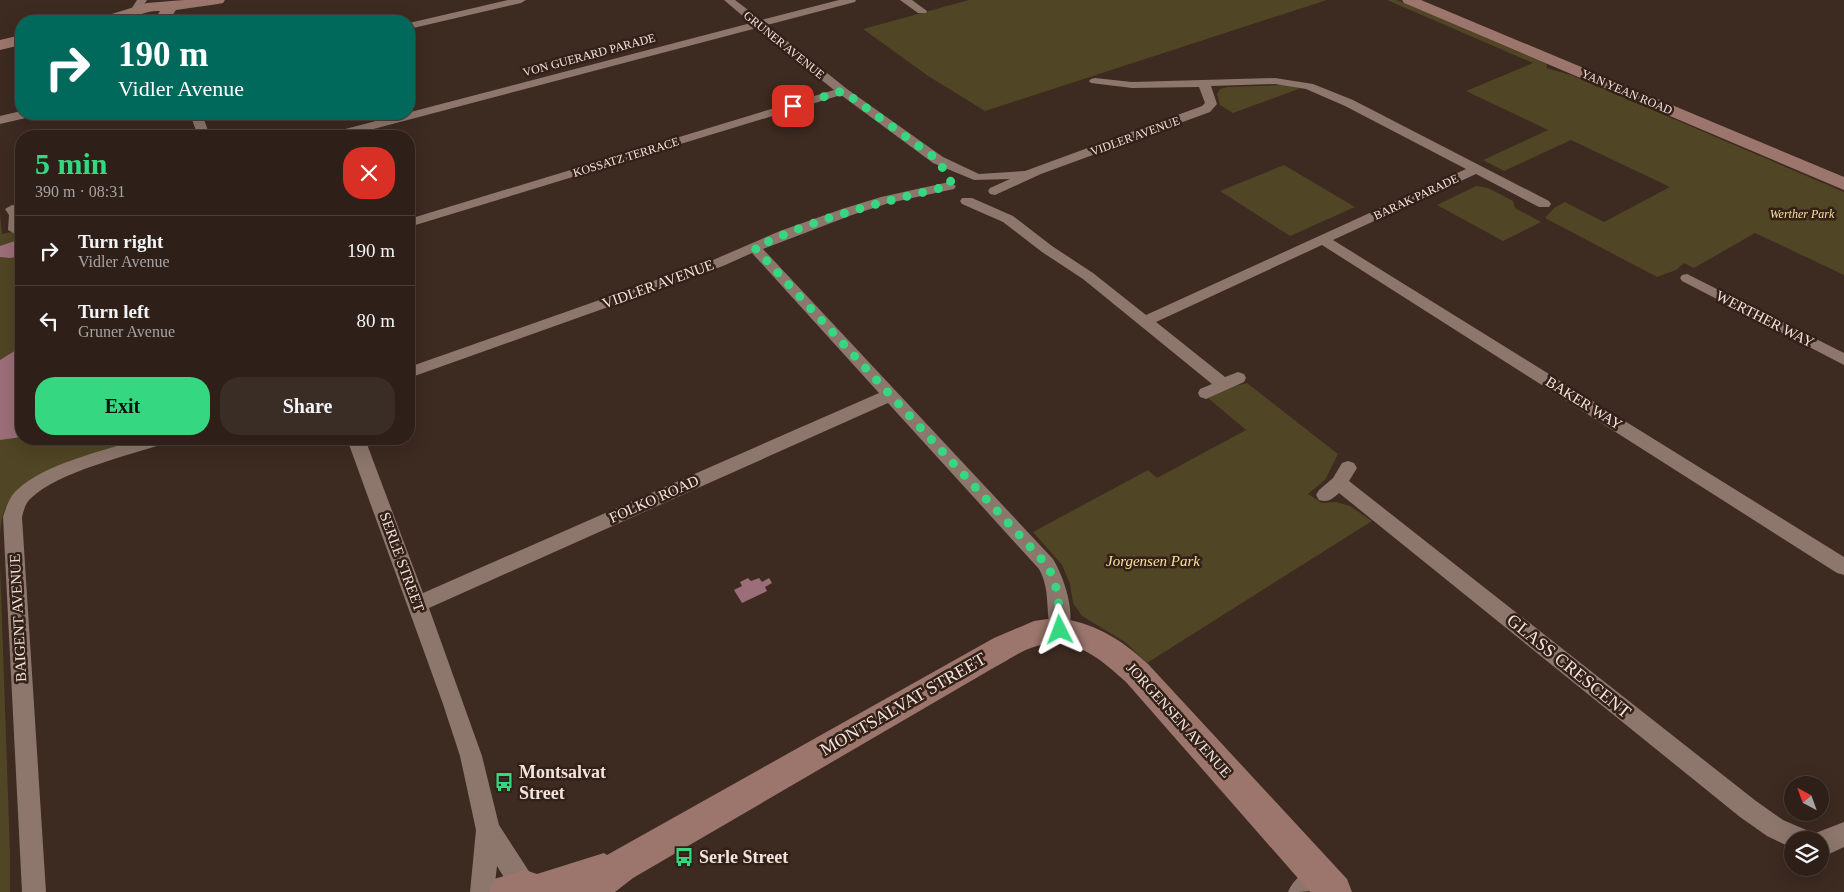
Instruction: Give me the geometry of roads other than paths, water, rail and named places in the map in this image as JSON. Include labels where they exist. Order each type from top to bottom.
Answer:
[{"type":"street","points":[[415,25],[521,0]]},
{"type":"street","name":"GRUNER AVENUE","points":[[728,0],[843,91],[938,160],[978,177]]},
{"type":"street","name":"VON GUERARD PARADE","points":[[415,115],[851,0]]},
{"type":"street","points":[[905,0],[922,11]]},
{"type":"street","name":"YAN YEAN ROAD","points":[[1409,0],[1844,184]]},
{"type":"street","points":[[123,15],[135,11],[158,13],[213,1]]},
{"type":"street","points":[[0,45],[15,41]]},
{"type":"street","name":"BARAK PARADE","points":[[1095,81],[1132,85],[1275,81],[1299,83],[1319,89],[1476,169]]},
{"type":"street","name":"VIDLER AVENUE","points":[[906,196],[982,200],[1036,172],[1206,109],[1211,104],[1211,98],[1204,84]]},
{"type":"street","name":"KOSSATZ TERRACE","points":[[415,221],[843,91]]},
{"type":"street","points":[[0,120],[15,117]]},
{"type":"street","name":"VON GUERARD PARADE","points":[[357,130],[395,120]]},
{"type":"street","name":"GRUNER AVENUE","points":[[938,160],[950,184],[950,193],[963,200]]},
{"type":"street","points":[[1476,169],[1545,205]]},
{"type":"street","name":"BARAK PARADE","points":[[1145,321],[1476,169]]},
{"type":"street","name":"VIDLER AVENUE","points":[[415,370],[708,267],[785,234],[855,209],[950,184],[962,177],[1036,172]]},
{"type":"street","points":[[978,177],[994,185],[994,193],[1008,220]]},
{"type":"street","points":[[963,200],[1008,220],[1088,276],[1145,321],[1230,381],[1206,393]]},
{"type":"street","name":"BAKER WAY","points":[[1323,240],[1844,567]]},
{"type":"street","points":[[755,248],[1046,564],[1052,573],[1058,596],[1060,630]]},
{"type":"street","name":"WERTHER WAY","points":[[1671,282],[1690,274],[1844,360]]},
{"type":"street","name":"FOLKO ROAD","points":[[418,604],[890,395]]},
{"type":"street","name":"BAIGENT AVENUE","points":[[34,892],[12,520],[14,511],[23,496],[40,483],[81,466],[142,445]]},
{"type":"street","name":"SERLE STREET","points":[[358,445],[418,604],[470,756],[488,830],[526,891]]},
{"type":"street","name":"GLASS CRESCENT","points":[[1337,482],[1748,810],[1784,832]]},
{"type":"street","name":"MONTSALVAT STREET","points":[[586,892],[621,866],[984,658],[1018,640],[1040,632],[1060,630]]},
{"type":"street","name":"JORGENSEN AVENUE","points":[[1060,630],[1079,634],[1100,643],[1120,657],[1137,673],[1323,888]]},
{"type":"street","name":"SERLE STREET","points":[[482,892],[488,830]]},
{"type":"street","points":[[1829,842],[1844,834]]},
{"type":"street","name":"MONTSALVAT STREET","points":[[526,891],[621,866]]},
{"type":"place","name":"Montsalvat Street","points":[[504,782]]},
{"type":"place","name":"Serle Street","points":[[684,857]]},
{"type":"park label","name":"Werther Park","points":[[1802,214]]},
{"type":"park label","name":"Jorgensen Park","points":[[1153,561]]}]
